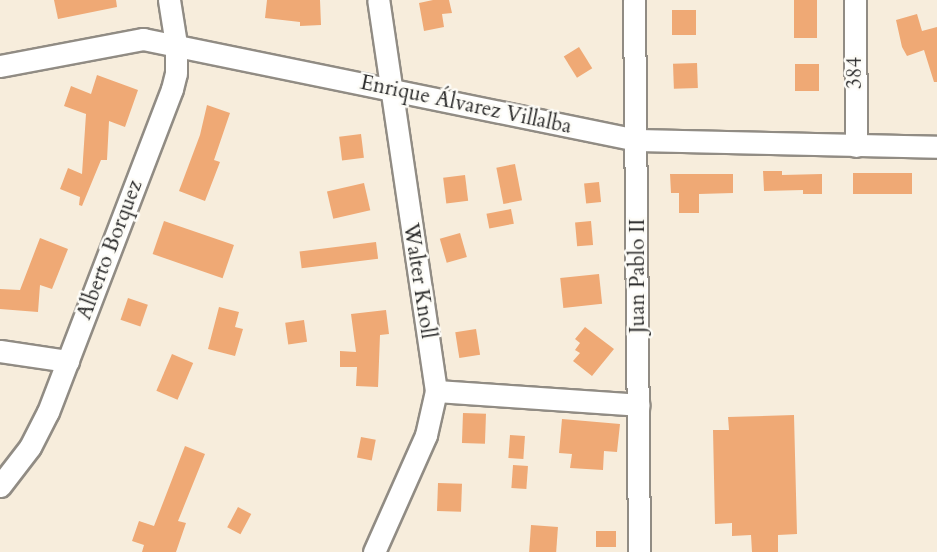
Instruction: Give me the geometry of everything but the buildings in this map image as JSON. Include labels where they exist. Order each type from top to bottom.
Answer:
[{"type":"street","name":"Alberto Borquez","points":[[0,486],[30,447],[68,361],[172,89],[176,73],[176,44],[169,0]]},
{"type":"street","name":"Walter Knoll","points":[[374,552],[426,435],[434,410],[436,391],[378,0]]},
{"type":"street","name":"Juan Pablo II","points":[[634,0],[639,552]]},
{"type":"street","name":"384","points":[[855,0],[856,146]]},
{"type":"street","name":"Enrique Álvarez Villalba","points":[[0,66],[143,39],[637,140],[937,147]]},
{"type":"street","points":[[0,351],[68,361]]},
{"type":"street","points":[[436,391],[639,405]]}]
